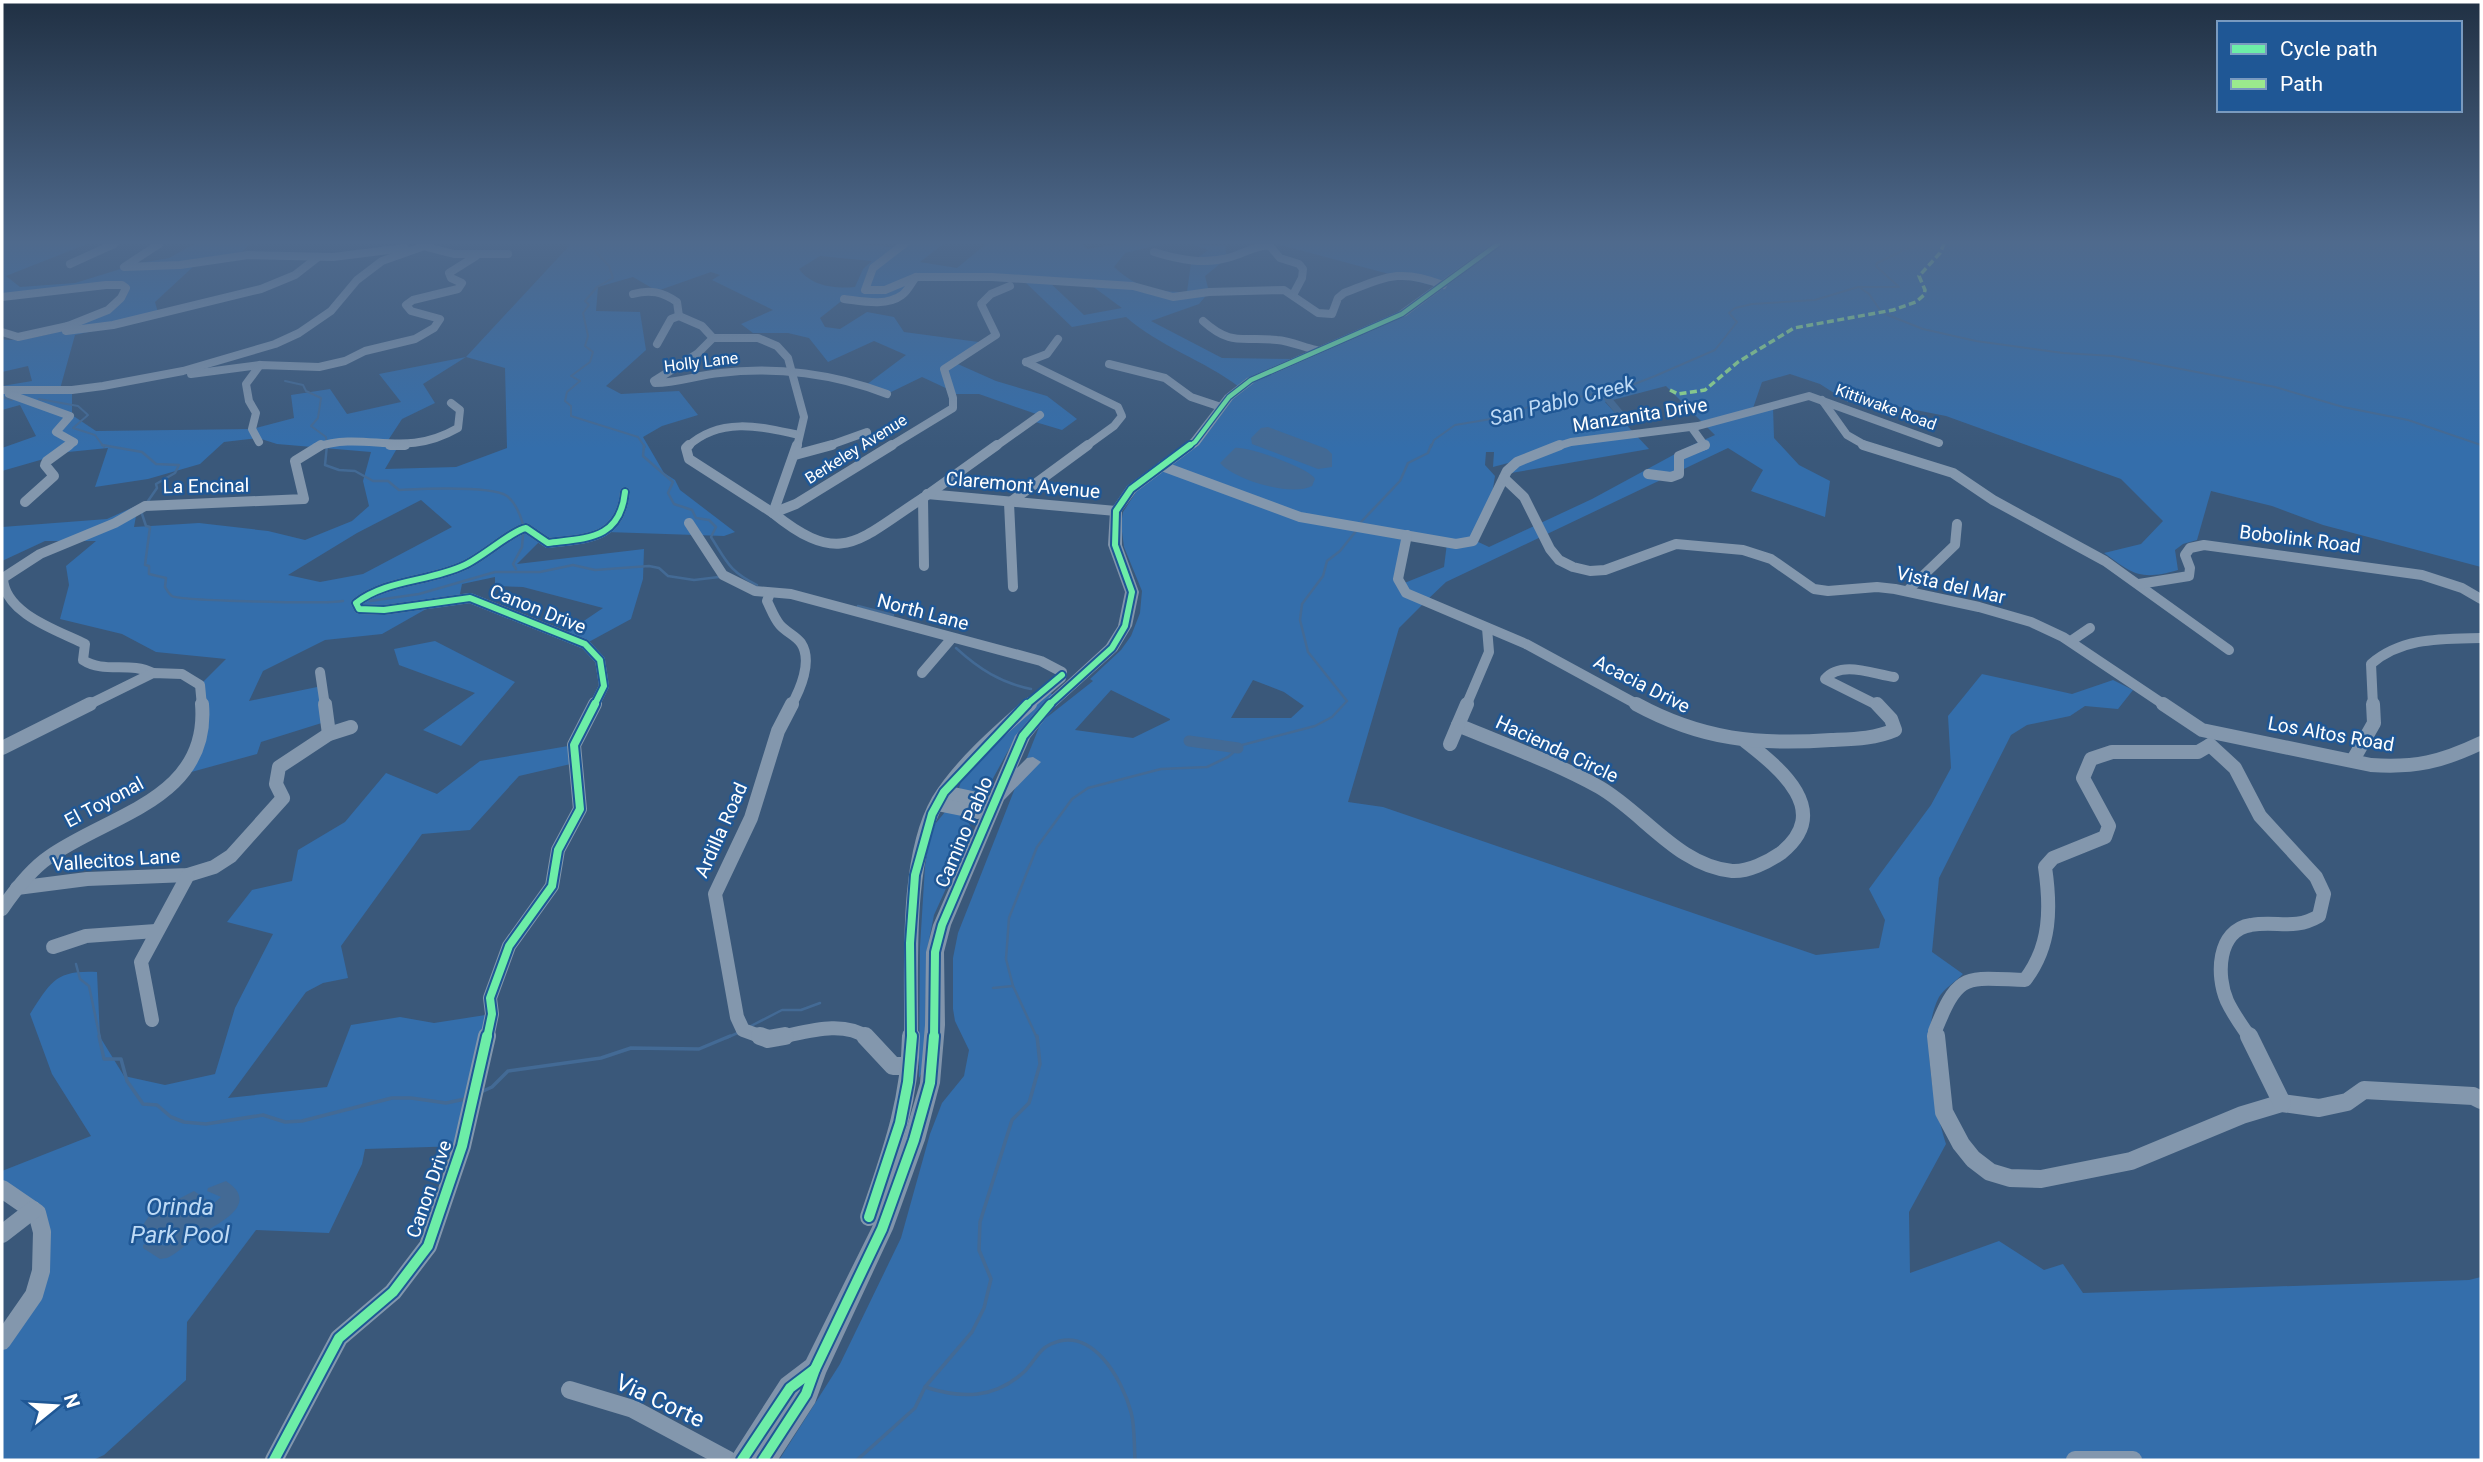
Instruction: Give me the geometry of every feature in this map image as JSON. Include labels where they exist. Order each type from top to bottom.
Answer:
[{"type":"main road","points":[[1115,511],[1131,489],[1195,442],[1229,397],[1251,380],[1405,312]]},
{"type":"main road","name":"Camino Pablo","points":[[763,1460],[806,1394],[815,1369],[882,1229],[914,1140],[930,1083],[935,1025],[935,952],[942,925],[1012,759],[1031,723],[1112,649],[1125,626],[1132,592],[1115,545],[1115,511]]},
{"type":"main road","points":[[993,803],[1033,762]]},
{"type":"main road","name":"Camino Pablo","points":[[742,1460],[790,1388],[815,1369]]},
{"type":"street","points":[[2,332],[18,337],[68,326],[102,312]]},
{"type":"street","points":[[68,326],[65,329],[70,331],[113,325],[166,312]]},
{"type":"street","points":[[142,379],[199,367],[287,340],[329,312]]},
{"type":"street","points":[[2,391],[72,390],[260,365],[318,367],[423,335],[437,326],[440,318],[419,312]]},
{"type":"street","name":"Holly Lane","points":[[678,312],[679,316],[702,326],[713,338],[697,355],[654,381],[655,383],[724,372],[794,373],[845,379],[887,394]]},
{"type":"street","name":"Berkeley Avenue","points":[[773,513],[796,504],[953,408],[955,398],[944,376],[944,369],[951,361],[979,348],[996,335],[985,312]]},
{"type":"street","points":[[1314,312],[1322,316],[1333,312]]},
{"type":"street","points":[[657,344],[671,319],[679,316]]},
{"type":"street","points":[[1203,321],[1211,330],[1231,339],[1279,340],[1316,351]]},
{"type":"street","points":[[713,338],[758,338],[777,346],[788,358],[794,373],[804,418],[795,455],[773,513]]},
{"type":"street","points":[[1013,587],[1009,503],[1114,426],[1122,416],[1118,407],[1026,362],[1046,354],[1058,339]]},
{"type":"street","points":[[1109,364],[1165,378],[1191,397],[1221,407]]},
{"type":"street","points":[[259,442],[253,429],[256,413],[246,384],[260,365]]},
{"type":"street","points":[[2,391],[69,416],[56,432],[74,442],[47,461],[45,466],[54,476],[25,502]]},
{"type":"street","name":"Manzanita Drive","points":[[1162,466],[1269,507],[1342,526],[1376,528],[1468,544],[1473,541],[1507,471],[1517,462],[1571,442],[1692,428],[1773,407],[1796,398],[1809,396],[1822,400]]},
{"type":"street","points":[[1822,400],[1833,422],[1858,444],[1959,476],[1997,502],[2092,552],[2229,650]]},
{"type":"street","name":"Kittiwake Road","points":[[1822,400],[1886,426],[1939,443]]},
{"type":"street","name":"La Encinal","points":[[153,673],[139,666],[96,666],[86,663],[83,660],[85,644],[43,627],[22,611],[2,587],[3,578],[40,554],[115,523],[145,506],[304,499],[295,461],[311,448],[330,442],[359,441],[385,445],[417,444],[440,439],[458,428],[460,410],[451,403]]},
{"type":"street","points":[[924,566],[925,496],[1040,415]]},
{"type":"street","name":"Claremont Avenue","points":[[800,435],[747,425],[718,429],[695,438],[686,448],[689,459],[739,489],[789,527],[813,541],[840,547],[854,544],[869,536],[925,496],[1115,511]]},
{"type":"street","points":[[1648,474],[1671,477],[1679,474],[1679,456],[1705,446],[1692,428]]},
{"type":"street","points":[[795,455],[867,432]]},
{"type":"street","name":"Vista del Mar","points":[[1504,478],[1514,484],[1524,496],[1540,536],[1552,552],[1569,565],[1589,572],[1620,567],[1660,546],[1685,543],[1738,550],[1772,560],[1816,590],[1875,586],[2006,615],[2045,628],[2071,641],[2212,739]]},
{"type":"street","name":"Canon Drive","points":[[274,1460],[339,1338],[393,1292],[428,1246],[462,1146],[492,1014],[490,998],[509,946],[552,886],[558,850],[580,809],[573,745],[604,686],[600,660],[585,644],[470,598],[384,610],[359,609],[356,603],[366,594],[443,574],[475,561],[520,528],[526,528],[548,543],[607,532],[620,520],[625,505],[625,492]]},
{"type":"street","points":[[689,523],[708,548],[723,575],[755,591],[770,593]]},
{"type":"street","points":[[1907,591],[1955,544],[1957,524]]},
{"type":"street","name":"Acacia Drive","points":[[1408,535],[1398,579],[1406,593],[1526,644],[1654,715],[1687,729],[1745,741],[1805,742],[1879,737],[1895,730],[1893,716],[1883,707],[1837,689],[1825,678],[1836,668],[1894,677]]},
{"type":"street","name":"Bobolink Road","points":[[2139,584],[2189,576],[2190,568],[2185,555],[2190,548],[2204,545],[2318,562],[2368,565],[2434,577],[2454,584],[2481,599]]},
{"type":"street","name":"North Lane","points":[[770,593],[791,594],[1041,661],[1060,670],[1062,675]]},
{"type":"street","name":"Ardilla Road","points":[[770,593],[767,601],[771,610],[780,625],[802,644],[806,665],[798,694],[778,732],[751,818],[715,894],[721,938],[733,980],[737,1017],[743,1030],[768,1039],[833,1028],[856,1030],[873,1042],[894,1066],[909,1066]]},
{"type":"street","points":[[1450,744],[1489,652],[1487,628]]},
{"type":"street","points":[[2071,641],[2090,628]]},
{"type":"street","points":[[922,673],[951,638]]},
{"type":"street","points":[[2353,761],[2374,723],[2371,664],[2378,656],[2406,645],[2481,638]]},
{"type":"street","points":[[320,672],[329,734]]},
{"type":"street","points":[[2,748],[153,673]]},
{"type":"street","name":"El Toyonal","points":[[2,908],[30,872],[65,847],[153,802],[171,788],[189,766],[203,730],[200,685],[182,674],[153,673]]},
{"type":"street","name":"Camino Pablo","points":[[869,1217],[899,1124],[909,1066],[912,1030],[910,943],[915,875],[940,798],[1018,711],[1062,675]]},
{"type":"street","name":"Hacienda Circle","points":[[1458,725],[1585,780],[1618,798],[1676,850],[1705,865],[1736,871],[1767,862],[1794,845],[1804,827],[1806,813],[1801,798],[1762,754],[1745,741]]},
{"type":"street","name":"Vallecitos Lane","points":[[17,888],[87,878],[188,875],[214,867],[232,856],[283,798],[276,784],[279,768],[329,734],[351,727]]},
{"type":"street","points":[[2282,1103],[2257,1050],[2224,993],[2221,958],[2227,940],[2246,925],[2301,925],[2319,916],[2324,894],[2316,877],[2260,816],[2235,768],[2212,739],[2198,752],[2112,751],[2091,758],[2083,778],[2109,826],[2105,837],[2053,858],[2045,867],[2050,892],[2047,940],[2025,980],[1972,978],[1956,987],[1947,1000],[1935,1031],[1944,1112],[1961,1144],[1973,1159],[1990,1172],[2010,1178],[2041,1178],[2143,1157],[2242,1115],[2282,1103],[2319,1108],[2347,1102],[2364,1090],[2473,1096],[2481,1100]]},
{"type":"street","name":"Los Altos Road","points":[[2212,739],[2388,766],[2422,765],[2450,758],[2481,743]]},
{"type":"street","name":"Camino Pablo","points":[[940,798],[977,812],[993,803]]},
{"type":"street","points":[[152,1020],[141,962],[188,875]]},
{"type":"street","points":[[52,947],[86,936],[156,931]]},
{"type":"street","points":[[2,1189],[33,1210],[41,1219],[43,1257],[40,1280],[32,1302],[2,1341]]},
{"type":"street","points":[[2,1234],[33,1210]]},
{"type":"street","name":"Via Corte","points":[[570,1390],[633,1409],[728,1460]]},
{"type":"street","points":[[2075,1460],[2133,1460]]},
{"type":"shaded area","points":[[104,312],[158,312],[159,316],[75,335],[60,389],[72,390],[72,415],[96,431],[252,429],[294,418],[291,395],[330,389],[347,414],[401,402],[379,374],[466,357],[508,312],[640,312],[646,350],[606,386],[621,394],[679,391],[698,415],[662,426],[643,437],[664,473],[675,480],[680,490],[735,532],[724,536],[607,532],[541,540],[517,564],[644,549],[643,579],[631,619],[585,644],[563,635],[603,608],[523,587],[495,586],[495,577],[462,584],[459,599],[442,600],[382,634],[325,640],[263,671],[249,701],[322,686],[328,721],[261,742],[257,754],[184,774],[197,749],[200,685],[226,659],[156,652],[122,634],[60,619],[69,585],[66,566],[96,541],[45,541],[2,561],[2,527],[107,519],[138,505],[134,527],[199,523],[268,531],[305,540],[352,521],[369,506],[363,481],[371,452],[277,444],[258,438],[224,442],[200,464],[148,479],[95,487],[108,448],[68,452],[2,471],[2,448],[36,436],[20,405],[2,410],[2,386],[32,381],[28,366],[2,372],[2,339],[41,336]],"holes":[[[466,357],[505,368],[507,448],[456,467],[385,469],[399,445],[385,445],[402,419],[435,403],[423,384]],[[421,500],[452,527],[363,574],[320,582],[288,575],[357,533]]]},
{"type":"shaded area","points":[[768,312],[827,312],[820,318],[825,327],[840,329],[868,312],[894,317],[904,332],[986,343],[951,361],[996,381],[1047,396],[1077,419],[1062,430],[1032,421],[1039,415],[979,394],[953,394],[922,377],[887,394],[866,385],[906,355],[874,341],[828,362],[809,338],[788,333],[753,333],[741,324]]},
{"type":"shaded area","points":[[1057,312],[1081,312],[1084,315],[1099,312],[1176,312],[1151,321],[1222,358],[1298,359],[1383,323],[1399,312],[2481,312],[2481,567],[2323,525],[2272,506],[2211,491],[2197,540],[2183,544],[2175,550],[2178,570],[2154,575],[2138,574],[2104,553],[2141,544],[2163,521],[2121,479],[1946,416],[1875,402],[1848,402],[1820,384],[1790,374],[1762,382],[1752,411],[1773,407],[1774,438],[1799,465],[1830,481],[1825,517],[1751,491],[1763,470],[1728,448],[1446,582],[1399,628],[1348,802],[1383,807],[1816,955],[1879,948],[1885,920],[1869,889],[1931,805],[1951,768],[1948,716],[1982,674],[2072,694],[2113,680],[2133,690],[2118,709],[2085,706],[2070,716],[2027,725],[2011,735],[1939,878],[1932,952],[1963,974],[1941,994],[1933,1013],[1929,1050],[1933,1090],[1946,1144],[1909,1212],[1910,1273],[1999,1241],[2044,1270],[2063,1264],[2083,1293],[2469,1280],[2481,1277],[2481,1460],[779,1460],[840,1364],[901,1238],[930,1134],[942,1103],[964,1076],[969,1050],[955,1021],[953,1009],[953,958],[958,933],[1041,722],[1093,681],[1090,679],[1121,650],[1131,636],[1140,613],[1142,591],[1124,547],[1121,524],[1123,512],[1138,489],[1183,451],[1239,387],[1153,337],[1126,317],[1072,327]],"holes":[[[1666,386],[1715,435],[1592,499],[1489,547],[1474,540],[1490,507],[1495,476],[1485,465],[1486,452],[1494,452],[1493,467],[1512,462],[1526,453],[1511,473],[1649,449],[1605,402]],[[1407,535],[1447,543],[1444,567],[1402,584]],[[1253,680],[1284,692],[1304,706],[1291,718],[1231,718]],[[1111,690],[1170,719],[1133,738],[1075,730]]]},
{"type":"shaded area","points":[[435,641],[515,682],[461,746],[423,730],[475,693],[399,665],[394,649]]},
{"type":"shaded area","points":[[1049,692],[1053,695],[1019,731],[991,782],[969,793],[959,788],[961,781],[995,742]]},
{"type":"shaded area","points":[[574,745],[575,763],[519,776],[470,830],[422,834],[341,946],[348,978],[323,983],[306,992],[228,1098],[327,1087],[351,1025],[400,1017],[434,1023],[492,1014],[462,1146],[365,1149],[362,1164],[329,1233],[256,1230],[187,1322],[186,1380],[104,1455],[93,1460],[2,1460],[2,1341],[32,1302],[41,1219],[2,1189],[2,1171],[91,1136],[52,1074],[30,1014],[49,986],[72,973],[97,972],[100,1037],[124,1076],[165,1085],[215,1074],[235,1008],[273,934],[227,922],[252,890],[292,881],[298,850],[345,822],[386,773],[437,794],[480,761]]},
{"type":"shaded area","points":[[945,812],[962,817],[972,831],[934,915],[927,950],[924,1068],[919,1078],[920,947],[925,866],[931,829]]},
{"type":"water","points":[[1268,427],[1327,449],[1332,454],[1332,467],[1318,469],[1252,444],[1251,438],[1261,428]]},
{"type":"water","points":[[1235,448],[1264,454],[1302,469],[1315,479],[1312,486],[1303,489],[1278,488],[1250,481],[1220,463]]},
{"type":"water","name":"Orinda Park Pool","points":[[226,1181],[236,1190],[240,1199],[231,1214],[167,1258],[160,1259],[143,1248],[143,1245],[154,1238],[164,1246],[167,1243],[143,1225],[151,1213],[194,1191],[213,1204],[221,1197],[207,1191],[208,1188]]},
{"type":"waterway","points":[[584,312],[588,336],[585,346],[593,352],[590,362],[571,376],[580,381],[567,392],[565,401],[571,406],[571,416],[638,437],[644,446]]},
{"type":"waterway","name":"San Pablo Creek","points":[[1431,447],[1434,440],[1455,425],[1497,418],[1537,404],[1619,390],[1715,350],[1737,322],[1730,312]]},
{"type":"waterway","points":[[1885,314],[1923,329],[1976,341],[2063,353],[2113,356],[2275,387],[2343,407],[2408,420],[2481,445]]},
{"type":"waterway","points":[[285,381],[303,385],[306,391],[321,398],[318,418],[311,426],[326,437],[327,446]]},
{"type":"waterway","points":[[1608,399],[1616,392]]},
{"type":"waterway","points":[[2,397],[12,400]]},
{"type":"waterway","points":[[39,399],[78,406],[88,415],[73,428],[95,435],[103,445]]},
{"type":"waterway","points":[[1608,399],[1622,416]]},
{"type":"waterway","points":[[103,445],[142,452],[156,464],[179,465],[175,473],[156,484],[157,488],[148,501]]},
{"type":"waterway","name":"San Pablo Creek","points":[[1361,522],[1400,481],[1408,463],[1428,453],[1431,445]]},
{"type":"waterway","points":[[327,446],[325,465],[339,470],[355,471],[373,481],[388,481],[399,490],[471,489],[507,496],[515,505],[523,524]]},
{"type":"waterway","points":[[644,446],[643,456],[673,482],[668,493],[674,504],[692,510],[696,518],[709,520],[716,527],[711,537],[725,559],[740,575],[757,585]]},
{"type":"waterway","points":[[141,511],[146,526],[150,527],[145,565],[149,566],[149,574],[166,578],[165,587],[172,596],[255,602],[343,601]]},
{"type":"waterway","name":"San Pablo Creek","points":[[1013,986],[1006,959],[1009,918],[1037,847],[1072,799],[1088,788],[1161,769],[1207,767],[1228,757],[1242,745],[1315,726],[1332,717],[1347,701],[1308,652],[1300,620],[1302,604],[1323,576],[1327,561],[1340,551],[1356,531]]},
{"type":"waterway","points":[[516,569],[513,564],[522,547],[523,534]]},
{"type":"waterway","points":[[370,601],[419,594],[495,572],[540,572],[573,565],[595,570],[649,566],[659,568],[668,576],[694,580],[719,577]]},
{"type":"waterway","points":[[858,606],[893,615]]},
{"type":"waterway","points":[[956,648],[991,674],[1031,689]]},
{"type":"waterway","points":[[1189,741],[1238,748]]},
{"type":"waterway","points":[[76,964],[80,979],[89,986],[100,1038]]},
{"type":"waterway","points":[[993,988],[1013,986]]},
{"type":"waterway","name":"San Pablo Creek","points":[[1013,986],[1037,1038]]},
{"type":"waterway","points":[[749,1027],[782,1010],[801,1010],[820,1003]]},
{"type":"waterway","points":[[726,1038],[740,1032]]},
{"type":"waterway","points":[[99,1036],[104,1059],[121,1059],[127,1081],[143,1104],[157,1105],[171,1117],[184,1122],[206,1124],[263,1115],[285,1122],[302,1121],[392,1098],[446,1103],[465,1099]]},
{"type":"waterway","points":[[481,1092],[492,1087],[508,1071],[601,1058],[631,1048],[699,1049],[730,1036]]},
{"type":"waterway","name":"San Pablo Creek","points":[[925,1387],[972,1332],[984,1308],[991,1279],[979,1250],[980,1222],[1012,1120],[1029,1103],[1040,1064],[1037,1036]]},
{"type":"waterway","points":[[925,1387],[952,1394],[990,1392],[1014,1380],[1047,1346],[1066,1340],[1080,1342],[1103,1358],[1127,1399],[1134,1430],[1135,1460]]},
{"type":"waterway","name":"San Pablo Creek","points":[[857,1460],[915,1408],[925,1387]]},
{"type":"marked path","points":[[1670,390],[1678,394],[1705,390],[1738,362],[1794,328],[1881,312]]},
{"type":"cycle path","points":[[763,1460],[806,1394],[815,1369],[882,1229],[914,1140],[930,1083],[935,1025],[935,952],[942,925],[1023,736],[1049,705],[1112,648],[1125,626],[1132,592],[1115,545],[1116,511],[1131,489],[1195,442],[1229,397],[1251,380],[1404,312]]},
{"type":"cycle path","points":[[274,1460],[339,1338],[393,1292],[428,1246],[462,1146],[492,1014],[490,998],[509,946],[552,886],[558,850],[580,809],[574,745],[604,686],[600,660],[585,644],[470,598],[384,610],[359,609],[356,603],[386,587],[444,574],[465,566],[520,529],[526,528],[548,543],[601,533],[611,528],[618,519],[625,492]]},
{"type":"cycle path","points":[[869,1217],[900,1123],[908,1082],[912,1030],[910,943],[915,875],[932,814],[944,792],[1019,711],[1062,675]]},
{"type":"cycle path","points":[[742,1460],[790,1388],[815,1369]]}]
